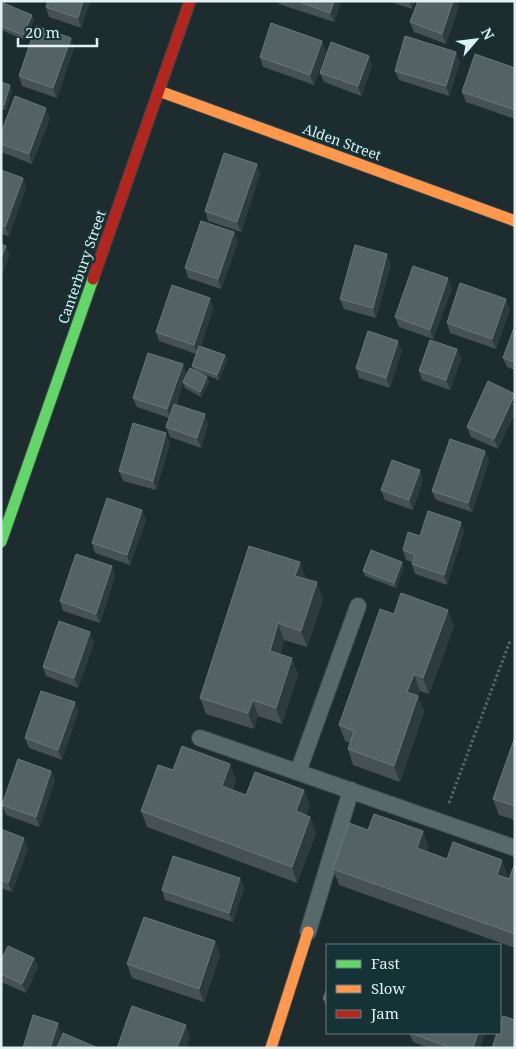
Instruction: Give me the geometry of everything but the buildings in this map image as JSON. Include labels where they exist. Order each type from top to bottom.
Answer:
[{"type":"street","name":"Canterbury Street","points":[[1,542],[190,1]]},
{"type":"street","name":"Alden Street","points":[[159,91],[515,221]]},
{"type":"street","points":[[271,1048],[308,932]]},
{"type":"lane","points":[[298,772],[358,606]]},
{"type":"lane","points":[[200,738],[515,848]]},
{"type":"lane","points":[[308,932],[351,790]]},
{"type":"path","points":[[442,822],[510,641]]},
{"type":"traffic: fast","points":[[1,542],[93,279]]},
{"type":"traffic: slow","points":[[159,91],[515,221]]},
{"type":"traffic: slow","points":[[271,1048],[308,932]]},
{"type":"traffic: jam","points":[[93,279],[190,1]]}]
